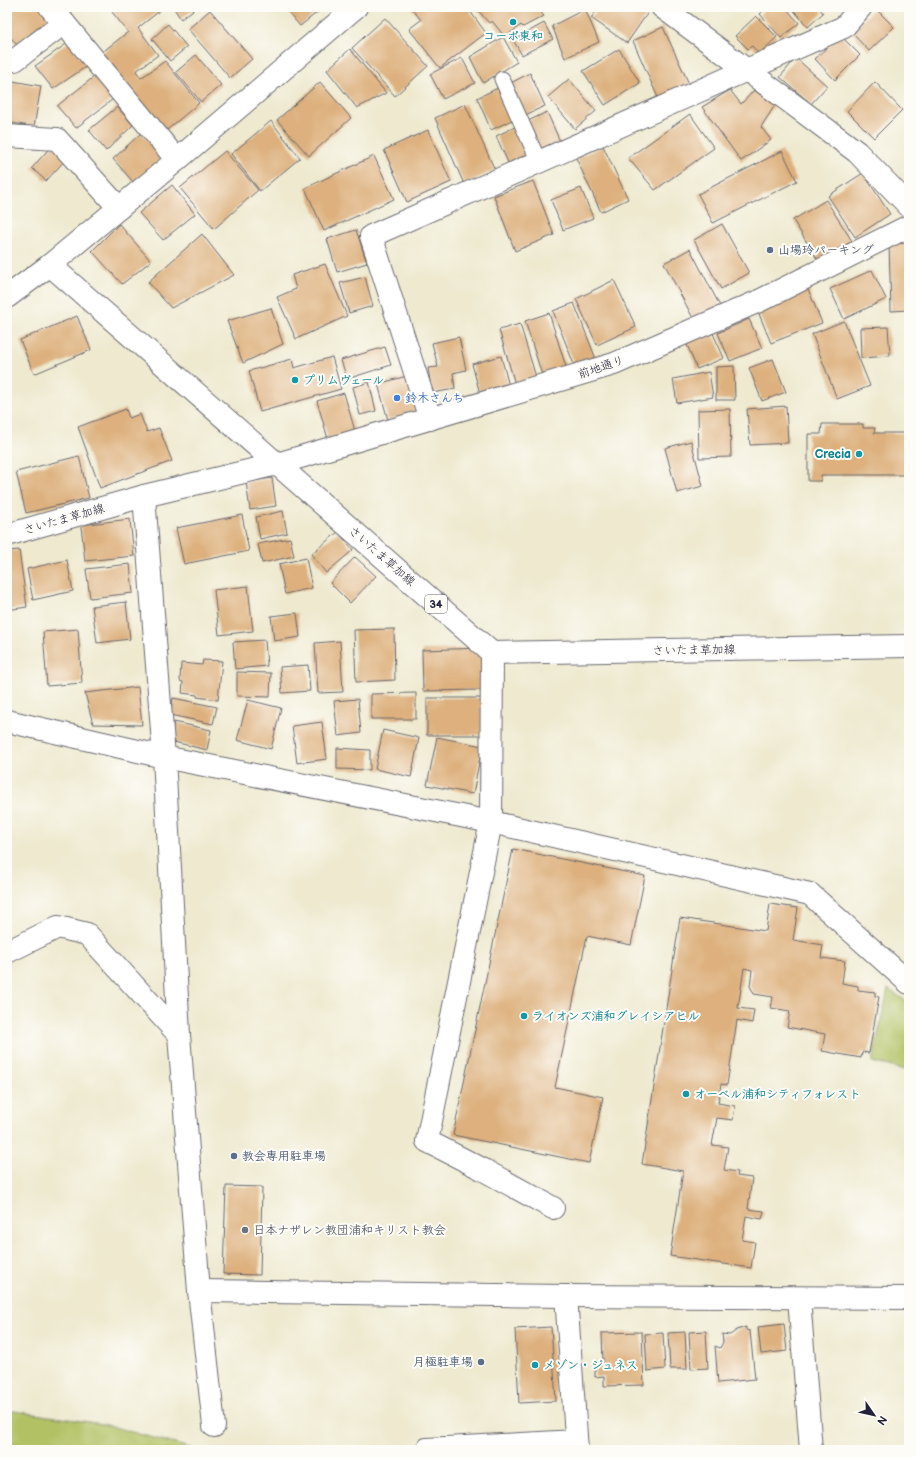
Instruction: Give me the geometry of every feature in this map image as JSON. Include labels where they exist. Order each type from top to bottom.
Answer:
[{"type":"street","points":[[7,297],[50,264],[177,160],[356,7]]},
{"type":"street","points":[[662,7],[857,152],[909,206]]},
{"type":"street","points":[[430,419],[372,236],[844,27],[861,7]]},
{"type":"street","points":[[7,59],[15,60],[57,15],[177,160]]},
{"type":"street","points":[[7,136],[57,139],[119,208]]},
{"type":"street","name":"前地通り","points":[[277,464],[614,364],[759,301],[909,226]]},
{"type":"street","points":[[50,264],[277,464]]},
{"type":"street","name":"さいたま草加線","points":[[7,535],[144,496],[277,464],[492,653],[909,646]]},
{"type":"street","points":[[144,496],[164,757],[180,1035],[199,1291],[214,1426]]},
{"type":"street","points":[[492,653],[491,822],[427,1141],[553,1208]]},
{"type":"street","points":[[7,722],[164,757],[491,822],[810,894],[909,983]]},
{"type":"street","points":[[7,952],[58,927],[87,934],[180,1035]]},
{"type":"street","points":[[199,1291],[566,1296],[909,1298]]},
{"type":"street","points":[[427,1449],[577,1446],[566,1296]]},
{"type":"street","points":[[799,1298],[811,1450]]},
{"type":"lane","points":[[502,80],[539,162]]},
{"type":"green space","points":[[888,989],[909,1003],[909,1071],[872,1062]]},
{"type":"green space","points":[[7,1410],[103,1424],[197,1450],[7,1450]]},
{"type":"building","points":[[11,7],[48,7],[54,15],[17,45],[7,33],[7,10]]},
{"type":"building","points":[[118,7],[161,7],[162,9],[138,28],[158,55],[136,71],[141,78],[165,61],[199,103],[161,135],[96,57],[128,32],[112,12]]},
{"type":"building","points":[[173,7],[197,7],[181,19]]},
{"type":"building","points":[[284,7],[324,7],[300,26]]},
{"type":"building","points":[[415,7],[467,7],[486,33],[440,68],[409,29],[421,20],[412,9]]},
{"type":"building","name":"コーポ東和","points":[[475,7],[536,7],[544,16],[523,27],[521,25],[505,37],[492,21],[489,23]]},
{"type":"building","points":[[599,7],[643,7],[649,11],[627,43],[591,18]]},
{"type":"building","points":[[767,7],[785,7],[799,23],[781,38],[760,14]]},
{"type":"building","points":[[791,7],[818,7],[823,13],[808,27]]},
{"type":"building","points":[[875,8],[894,27],[869,51],[851,32]]},
{"type":"building","points":[[585,9],[599,42],[565,58],[552,26]]},
{"type":"building","points":[[210,10],[252,59],[230,78],[188,29]]},
{"type":"building","points":[[756,16],[777,37],[759,54],[752,46],[748,49],[735,36]]},
{"type":"building","points":[[385,18],[428,66],[395,96],[352,48]]},
{"type":"building","points":[[544,23],[553,39],[522,55],[513,40]]},
{"type":"building","points":[[168,24],[187,47],[170,61],[152,39]]},
{"type":"building","points":[[663,27],[690,86],[659,100],[633,41]]},
{"type":"building","points":[[840,35],[860,55],[835,80],[815,59]]},
{"type":"building","points":[[503,37],[517,62],[483,83],[470,57]]},
{"type":"building","points":[[69,42],[87,66],[53,89],[35,66]]},
{"type":"building","points":[[350,49],[386,93],[357,108],[327,70]]},
{"type":"building","points":[[619,49],[640,83],[605,105],[583,71]]},
{"type":"building","points":[[196,55],[221,85],[201,102],[176,72]]},
{"type":"building","points":[[462,58],[475,83],[443,99],[430,74]]},
{"type":"building","points":[[796,58],[827,86],[811,104],[780,77]]},
{"type":"building","points":[[530,73],[545,106],[523,116],[509,84]]},
{"type":"building","points":[[95,76],[113,99],[76,128],[57,106]]},
{"type":"building","points":[[569,79],[596,111],[575,129],[548,97]]},
{"type":"building","points":[[7,80],[41,86],[34,127],[7,122]]},
{"type":"building","points":[[320,82],[351,118],[309,156],[277,120]]},
{"type":"building","points":[[875,82],[902,110],[874,138],[847,111]]},
{"type":"building","points":[[500,87],[514,119],[491,130],[477,98]]},
{"type":"building","points":[[730,90],[741,104],[754,90],[775,105],[761,127],[771,140],[741,161],[702,107]]},
{"type":"building","points":[[465,104],[495,170],[464,184],[435,118]]},
{"type":"building","points":[[117,107],[133,125],[106,151],[89,130]]},
{"type":"building","points":[[547,112],[562,146],[541,155],[526,122]]},
{"type":"building","points":[[690,114],[714,148],[655,190],[628,158]]},
{"type":"building","points":[[271,121],[300,158],[260,191],[231,154]]},
{"type":"building","points":[[517,126],[531,157],[510,167],[496,136]]},
{"type":"building","points":[[428,130],[451,182],[407,202],[384,150]]},
{"type":"building","points":[[141,133],[164,157],[134,183],[113,159]]},
{"type":"building","points":[[53,144],[68,157],[46,181],[32,168]]},
{"type":"building","points":[[603,146],[628,199],[601,212],[576,158]]},
{"type":"building","points":[[225,151],[258,190],[214,229],[180,188]]},
{"type":"building","points":[[782,151],[797,181],[713,223],[698,194]]},
{"type":"building","points":[[374,156],[394,199],[324,231],[305,188]]},
{"type":"building","points":[[863,173],[890,214],[855,237],[828,196]]},
{"type":"building","points":[[533,181],[554,235],[515,251],[494,196]]},
{"type":"building","points":[[172,185],[195,214],[163,240],[139,213]]},
{"type":"building","points":[[581,188],[593,218],[563,230],[551,200]]},
{"type":"building","points":[[826,200],[852,241],[819,262],[793,220]]},
{"type":"building","points":[[119,224],[151,261],[122,284],[92,251]]},
{"type":"building","points":[[722,224],[749,273],[721,289],[694,240]]},
{"type":"building","points":[[356,230],[367,263],[337,272],[327,239]]},
{"type":"building","points":[[202,234],[234,275],[171,308],[148,282]]},
{"type":"building","points":[[909,243],[909,310],[891,311],[889,244]]},
{"type":"building","points":[[690,249],[720,306],[694,320],[664,263]]},
{"type":"building","points":[[325,264],[347,316],[296,339],[277,297],[296,289],[292,275]]},
{"type":"building","points":[[872,270],[886,299],[844,319],[830,289]]},
{"type":"building","points":[[365,277],[373,306],[349,313],[340,283]]},
{"type":"building","points":[[614,280],[636,327],[597,345],[576,299]]},
{"type":"building","points":[[808,289],[822,323],[771,343],[757,309]]},
{"type":"building","points":[[574,303],[596,359],[575,367],[553,311]]},
{"type":"building","points":[[271,308],[283,344],[243,363],[227,321]]},
{"type":"building","points":[[549,313],[567,370],[543,378],[525,321]]},
{"type":"building","points":[[77,316],[91,350],[34,374],[20,340]]},
{"type":"building","points":[[749,319],[762,348],[730,361],[718,333]]},
{"type":"building","points":[[844,321],[870,386],[837,399],[812,334]]},
{"type":"building","points":[[520,324],[536,377],[515,384],[499,330]]},
{"type":"building","points":[[888,327],[890,356],[861,358],[860,328]]},
{"type":"building","points":[[711,329],[724,358],[697,369],[685,340]]},
{"type":"building","points":[[459,337],[466,370],[453,373],[455,389],[432,393],[428,368],[438,367],[432,343]]},
{"type":"building","points":[[385,347],[391,365],[347,379],[341,360]]},
{"type":"building","points":[[501,356],[509,386],[480,394],[472,364]]},
{"type":"building","name":"プリムヴェール","points":[[332,357],[341,389],[260,412],[249,371],[292,359],[294,368]]},
{"type":"building","points":[[773,359],[786,392],[762,401],[749,368]]},
{"type":"building","points":[[734,366],[735,400],[716,400],[716,367]]},
{"type":"building","points":[[709,372],[713,397],[677,403],[673,379]]},
{"type":"building","name":"鈴木さんち","points":[[407,376],[417,411],[388,420],[378,384]]},
{"type":"building","points":[[369,382],[376,411],[360,415],[353,387]]},
{"type":"building","points":[[344,393],[355,431],[328,439],[317,401]]},
{"type":"building","points":[[786,406],[788,443],[750,445],[747,409]]},
{"type":"building","points":[[126,409],[129,418],[140,414],[147,432],[159,428],[172,461],[100,488],[78,427]]},
{"type":"building","points":[[730,409],[731,457],[699,458],[698,410]]},
{"type":"building","name":"Crecia","points":[[822,424],[863,424],[863,428],[875,428],[874,433],[909,433],[909,475],[821,475],[821,481],[808,481],[808,434],[821,434]]},
{"type":"building","points":[[691,441],[703,486],[677,493],[665,448]]},
{"type":"building","points":[[79,456],[89,498],[26,513],[16,472]]},
{"type":"building","points":[[272,478],[276,506],[250,510],[246,482]]},
{"type":"building","points":[[283,511],[287,533],[260,539],[256,517]]},
{"type":"building","points":[[242,515],[249,551],[184,564],[176,528]]},
{"type":"building","points":[[130,519],[134,556],[85,561],[81,525]]},
{"type":"building","points":[[338,532],[353,550],[326,573],[311,554]]},
{"type":"building","points":[[290,538],[294,556],[262,563],[258,544]]},
{"type":"building","points":[[19,550],[27,607],[7,610],[7,551]]},
{"type":"building","points":[[355,557],[376,576],[350,603],[330,583]]},
{"type":"building","points":[[306,558],[312,588],[285,594],[279,564]]},
{"type":"building","points":[[67,560],[73,591],[33,600],[27,569]]},
{"type":"building","points":[[130,564],[133,593],[90,598],[86,569]]},
{"type":"building","points":[[248,586],[253,631],[219,635],[214,590]]},
{"type":"building","points":[[126,602],[130,639],[97,643],[92,606]]},
{"type":"building","points":[[297,613],[300,637],[274,641],[271,616]]},
{"type":"building","points":[[78,629],[82,683],[47,686],[43,632]]},
{"type":"building","points":[[394,629],[395,680],[356,682],[354,630]]},
{"type":"building","points":[[265,640],[267,666],[235,669],[233,642]]},
{"type":"building","points":[[340,641],[343,692],[318,693],[315,643]]},
{"type":"building","points":[[483,648],[483,690],[423,691],[422,650]]},
{"type":"building","points":[[203,660],[222,661],[218,700],[182,693],[183,682],[180,681],[181,663],[202,665]]},
{"type":"building","points":[[308,665],[310,691],[282,693],[280,667]]},
{"type":"building","points":[[237,672],[271,673],[270,697],[237,696]]},
{"type":"building","points":[[138,687],[142,725],[93,724],[85,693]]},
{"type":"building","points":[[416,693],[416,719],[371,719],[371,694]]},
{"type":"building","points":[[173,698],[217,707],[213,724],[170,715]]},
{"type":"building","points":[[427,698],[482,698],[482,735],[427,735]]},
{"type":"building","points":[[358,699],[361,733],[338,736],[334,701]]},
{"type":"building","points":[[248,700],[281,708],[271,749],[237,740]]},
{"type":"building","points":[[174,722],[211,730],[207,750],[170,741]]},
{"type":"building","points":[[322,722],[327,759],[297,763],[292,726]]},
{"type":"building","points":[[383,730],[419,738],[411,777],[375,769]]},
{"type":"building","points":[[437,737],[482,746],[473,794],[427,785]]},
{"type":"building","points":[[337,748],[370,750],[370,770],[337,769]]},
{"type":"building","name":"ライオンズ浦和グレイシアヒル","points":[[513,849],[645,876],[631,945],[587,936],[555,1087],[603,1097],[589,1163],[453,1135]]},
{"type":"building","name":"オーベル浦和シティフォレスト","points":[[770,904],[798,908],[793,940],[823,945],[821,958],[845,961],[842,983],[858,986],[858,990],[875,992],[875,996],[879,997],[869,1053],[862,1052],[861,1058],[822,1051],[825,1034],[787,1027],[790,1011],[771,1008],[773,997],[754,994],[750,986],[752,970],[744,968],[738,1008],[754,1010],[752,1023],[737,1020],[727,1085],[721,1084],[718,1103],[735,1106],[733,1120],[717,1118],[712,1145],[728,1147],[724,1170],[738,1172],[737,1176],[752,1178],[748,1209],[764,1211],[762,1219],[746,1216],[742,1240],[755,1242],[751,1268],[670,1256],[683,1171],[642,1164],[680,918],[766,931]]},
{"type":"building","points":[[226,1186],[262,1187],[260,1275],[223,1274]]},
{"type":"building","points":[[784,1324],[787,1351],[761,1354],[758,1327]]},
{"type":"building","name":"メゾン・ジュネス","points":[[551,1327],[556,1401],[519,1403],[515,1329]]},
{"type":"building","points":[[746,1327],[746,1330],[750,1331],[755,1379],[718,1383],[715,1346],[720,1348],[723,1342],[722,1334],[730,1335],[737,1330]]},
{"type":"building","points":[[706,1331],[708,1368],[691,1369],[689,1332]]},
{"type":"building","points":[[642,1332],[644,1385],[604,1386],[604,1376],[595,1377],[595,1362],[603,1362],[602,1333]]},
{"type":"building","points":[[685,1332],[687,1369],[670,1369],[668,1333]]},
{"type":"building","points":[[663,1333],[665,1369],[647,1371],[645,1334]]},
{"type":"place","name":"コーポ東和","points":[[513,22]]},
{"type":"place","name":"山場玲パーキング","points":[[770,250]]},
{"type":"place","name":"プリムヴェール","points":[[295,380]]},
{"type":"place","name":"鈴木さんち","points":[[397,398]]},
{"type":"place","name":"Crecia","points":[[859,454]]},
{"type":"place","name":"ライオンズ浦和グレイシアヒル","points":[[524,1016]]},
{"type":"place","name":"オーベル浦和シティフォレスト","points":[[686,1094]]},
{"type":"place","name":"教会専用駐車場","points":[[234,1156]]},
{"type":"place","name":"日本ナザレン教団浦和キリスト教会","points":[[245,1230]]},
{"type":"place","name":"月極駐車場","points":[[481,1362]]},
{"type":"place","name":"メゾン・ジュネス","points":[[535,1365]]}]
